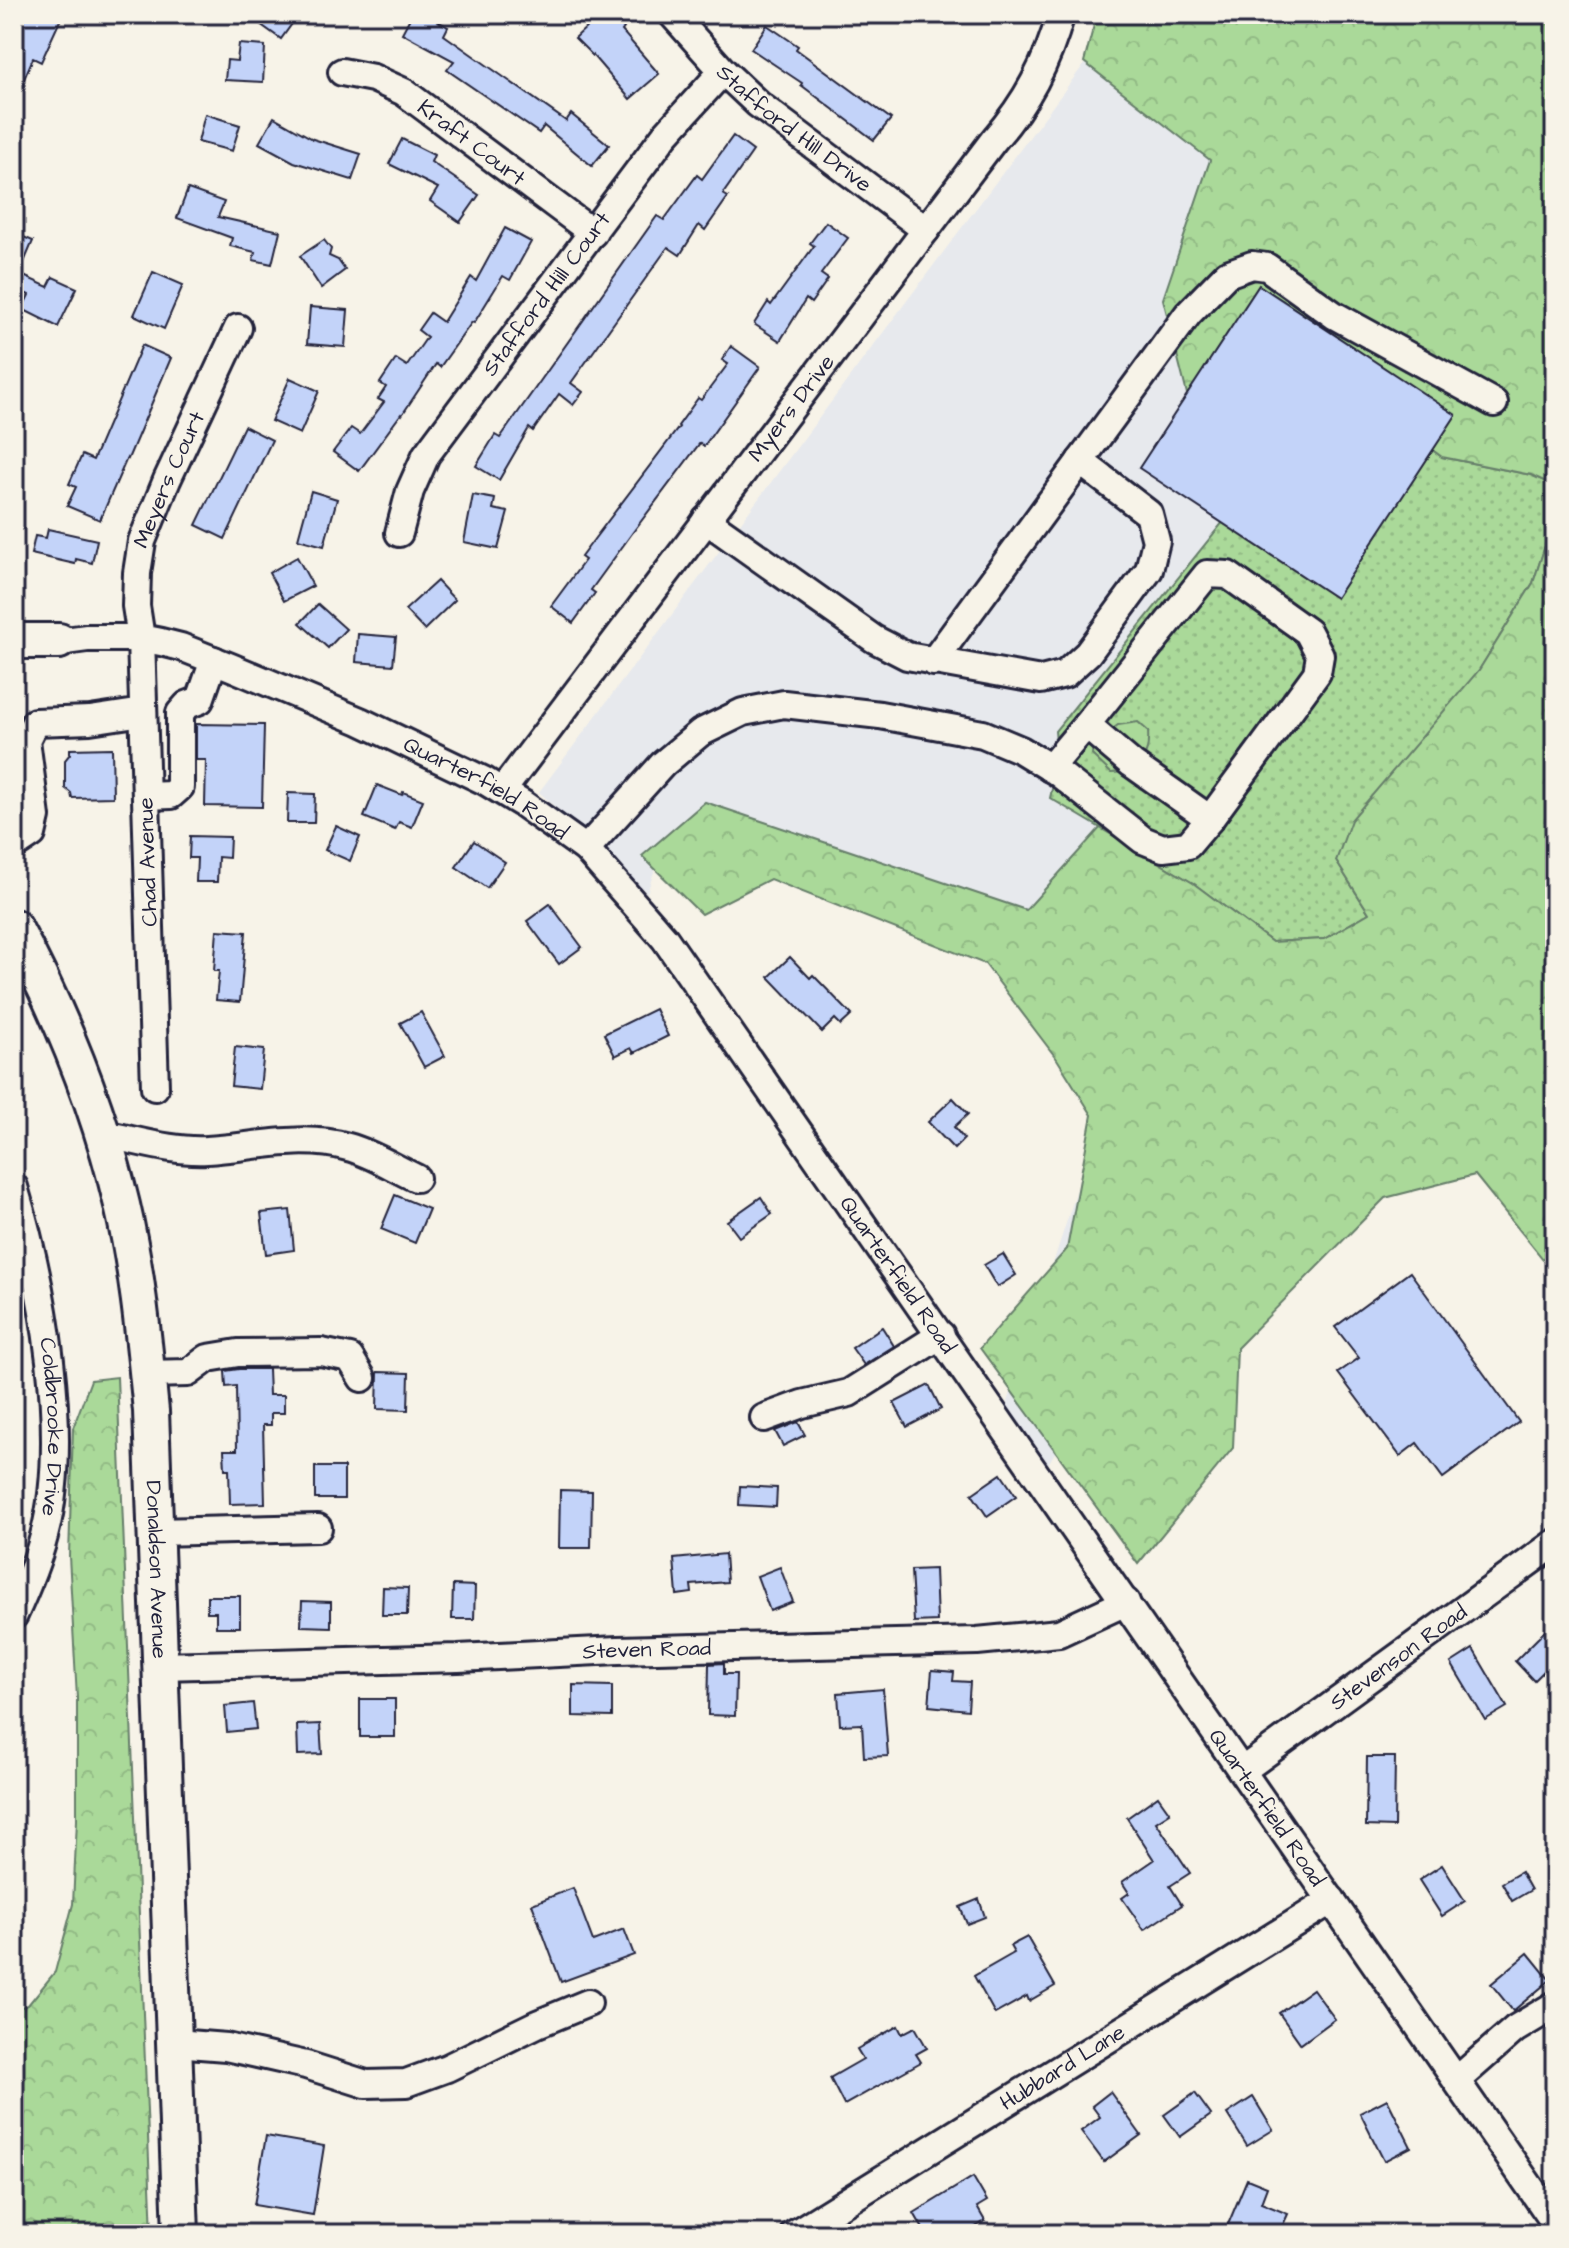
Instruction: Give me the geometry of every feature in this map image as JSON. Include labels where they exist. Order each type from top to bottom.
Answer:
[{"type":"main road","points":[[14,641],[59,641]]},
{"type":"main road","name":"Donaldson Avenue","points":[[14,927],[71,1048],[103,1134],[123,1207],[140,1301],[156,1532],[181,2234]]},
{"type":"street","name":"Stafford Hill Drive","points":[[672,14],[723,71],[758,104],[926,230]]},
{"type":"street","name":"Myers Drive","points":[[502,791],[1014,117],[1036,81],[1054,40],[1061,14]]},
{"type":"street","name":"Stafford Hill Court","points":[[399,533],[410,491],[426,455],[665,135],[723,71]]},
{"type":"street","name":"Kraft Court","points":[[342,72],[373,78],[404,92],[593,233]]},
{"type":"street","points":[[933,662],[1188,314],[1227,274],[1252,265],[1267,267],[1334,315],[1494,403]]},
{"type":"street","name":"Meyers Court","points":[[141,638],[136,606],[142,541],[238,328]]},
{"type":"street","points":[[706,520],[874,639],[907,656],[1041,680],[1065,674],[1088,653],[1149,570],[1156,541],[1149,514],[1080,461]]},
{"type":"street","points":[[586,849],[663,764],[700,733],[743,712],[784,704],[880,715],[983,734],[1021,750],[1050,768],[1143,840],[1163,848],[1188,845],[1317,673],[1320,655],[1308,632],[1228,575],[1207,574],[1050,768]]},
{"type":"street","name":"Quarterfield Road","points":[[14,650],[87,638],[141,638],[181,647],[347,715],[502,791],[586,849],[665,939],[1555,2223]]},
{"type":"street","name":"Chad Avenue","points":[[141,638],[155,1087]]},
{"type":"street","points":[[146,796],[171,795],[180,787],[180,713],[187,705],[200,700],[214,660]]},
{"type":"street","points":[[14,846],[32,834],[36,817],[26,740],[35,722],[90,720],[143,712]]},
{"type":"street","points":[[1086,725],[1132,764],[1210,819]]},
{"type":"street","points":[[103,1134],[205,1150],[246,1144],[319,1142],[350,1147],[416,1178]]},
{"type":"street","name":"Coldbrooke Drive","points":[[14,1187],[41,1306],[54,1447],[53,1485],[45,1534],[29,1583],[14,1615]]},
{"type":"street","points":[[764,1418],[802,1404],[849,1393],[941,1335]]},
{"type":"street","points":[[147,1374],[188,1373],[208,1358],[238,1353],[321,1352],[350,1358],[362,1378]]},
{"type":"street","points":[[156,1532],[318,1528]]},
{"type":"street","name":"Stevenson Road","points":[[1243,1770],[1555,1543]]},
{"type":"street","name":"Steven Road","points":[[161,1666],[977,1641],[1059,1633],[1126,1602]]},
{"type":"street","name":"Hubbard Lane","points":[[794,2234],[1332,1900]]},
{"type":"street","points":[[175,2043],[226,2047],[306,2065],[366,2084],[406,2083],[447,2068],[588,2003]]},
{"type":"street","points":[[1457,2080],[1515,2029],[1555,2005]]},
{"type":"shaded area","points":[[1555,14],[1555,817],[1291,1067],[1048,1464],[1007,1405],[1110,1088],[1036,976],[665,838],[647,893],[539,792],[1103,39]]},
{"type":"green space","points":[[1097,14],[1555,14],[1555,486],[1531,475],[1442,457],[1395,422],[1264,471],[1187,394],[1163,299],[1210,160],[1084,62]]},
{"type":"green space","points":[[1395,422],[1442,457],[1531,475],[1555,486],[1555,515],[1533,583],[1479,670],[1336,861],[1369,913],[1324,939],[1272,942],[1193,883],[1050,798],[1058,763],[1055,731],[1264,471]]},
{"type":"green space","points":[[1555,515],[1555,1274],[1475,1175],[1385,1198],[1237,1348],[1233,1448],[1138,1564],[980,1348],[1067,1249],[1092,1115],[1057,1059],[985,964],[770,879],[701,914],[642,856],[705,802],[1026,910],[1100,828],[1193,883],[1272,942],[1324,939],[1369,913],[1336,861],[1351,820],[1479,670],[1533,583]]},
{"type":"green space","points":[[1138,722],[1148,731],[1145,756],[1129,770],[1111,773],[1092,755],[1093,744],[1118,725]]},
{"type":"green space","points":[[117,1377],[152,2234],[14,2234],[14,2009],[28,2005],[55,1972],[73,1904],[77,1698],[69,1556],[73,1428],[91,1380]]},
{"type":"building","points":[[14,14],[63,14],[41,62],[33,58],[14,102]]},
{"type":"building","points":[[267,14],[299,14],[281,39],[260,24]]},
{"type":"building","points":[[412,14],[425,14],[448,27],[444,35],[566,121],[571,114],[609,145],[592,166],[544,126],[539,133],[447,70],[454,61],[402,33]]},
{"type":"building","points":[[580,14],[611,14],[659,74],[630,99],[575,38],[590,24]]},
{"type":"building","points":[[767,25],[891,119],[874,140],[802,83],[751,49]]},
{"type":"building","points":[[239,44],[265,46],[263,82],[225,80],[227,60],[237,61]]},
{"type":"building","points":[[205,114],[240,125],[232,151],[198,142]]},
{"type":"building","points":[[274,117],[313,139],[361,154],[352,180],[294,162],[259,143]]},
{"type":"building","points":[[733,136],[753,151],[723,194],[728,197],[705,230],[699,225],[680,255],[668,247],[571,383],[583,392],[573,405],[559,394],[533,431],[529,428],[499,480],[476,466],[495,435],[500,438],[657,216],[664,220],[697,175],[702,179]]},
{"type":"building","points":[[402,139],[434,155],[431,162],[479,195],[460,222],[430,201],[438,188],[389,164]]},
{"type":"building","points":[[188,189],[224,202],[218,217],[280,231],[272,264],[253,260],[255,252],[230,246],[232,238],[177,218]]},
{"type":"building","points":[[826,222],[848,238],[821,274],[828,279],[811,303],[806,299],[780,341],[754,324],[814,246],[810,243]]},
{"type":"building","points":[[505,228],[531,242],[510,280],[503,276],[474,323],[440,367],[436,364],[359,471],[333,452],[351,428],[360,434],[384,402],[378,399],[386,387],[380,383],[396,359],[407,366],[427,337],[418,330],[430,313],[443,322],[471,277],[476,281]]},
{"type":"building","points":[[14,233],[33,241],[19,274],[48,287],[53,277],[77,288],[58,327],[22,309],[29,295],[14,288]]},
{"type":"building","points":[[324,240],[331,249],[329,256],[338,260],[345,270],[321,288],[300,256]]},
{"type":"building","points":[[153,272],[183,285],[164,329],[134,315]]},
{"type":"building","points":[[1259,285],[1456,415],[1336,598],[1139,468]]},
{"type":"building","points":[[310,307],[348,310],[345,347],[307,344]]},
{"type":"building","points":[[142,345],[171,358],[100,520],[67,506],[76,487],[69,484],[82,455],[93,460]]},
{"type":"building","points":[[731,346],[760,367],[704,446],[700,443],[633,532],[591,590],[595,593],[573,623],[551,606],[585,560],[581,557],[698,398],[701,400],[728,364],[722,360]]},
{"type":"building","points":[[290,378],[319,391],[300,434],[271,421]]},
{"type":"building","points":[[244,426],[272,440],[225,539],[196,525]]},
{"type":"building","points":[[311,491],[337,499],[324,546],[298,539]]},
{"type":"building","points":[[473,495],[495,499],[493,509],[508,512],[498,549],[464,542]]},
{"type":"building","points":[[48,529],[97,540],[92,563],[76,559],[75,564],[31,554],[35,536],[46,538]]},
{"type":"building","points":[[297,557],[313,586],[284,601],[269,573]]},
{"type":"building","points":[[437,581],[455,600],[424,630],[405,610]]},
{"type":"building","points":[[318,604],[346,629],[328,648],[300,623]]},
{"type":"building","points":[[358,634],[396,637],[393,665],[356,662]]},
{"type":"building","points":[[196,724],[264,725],[262,807],[205,806],[206,760],[196,760]]},
{"type":"building","points":[[112,748],[113,797],[72,798],[65,788],[65,760],[70,749]]},
{"type":"building","points":[[377,785],[423,800],[412,827],[399,822],[395,830],[364,817]]},
{"type":"building","points":[[288,793],[315,794],[314,823],[287,823]]},
{"type":"building","points":[[336,826],[360,837],[350,861],[325,850]]},
{"type":"building","points":[[190,836],[230,837],[229,858],[218,857],[217,882],[196,882],[197,858],[189,858]]},
{"type":"building","points":[[474,841],[505,862],[487,888],[456,867]]},
{"type":"building","points":[[550,904],[582,947],[559,964],[527,921]]},
{"type":"building","points":[[217,930],[246,932],[240,1002],[216,1000],[219,971],[214,971]]},
{"type":"building","points":[[790,957],[810,978],[813,975],[852,1015],[841,1025],[835,1019],[822,1032],[769,977]]},
{"type":"building","points":[[655,1009],[668,1036],[634,1053],[631,1048],[615,1056],[604,1034]]},
{"type":"building","points":[[421,1012],[445,1056],[424,1067],[400,1023]]},
{"type":"building","points":[[235,1047],[264,1050],[260,1089],[231,1086]]},
{"type":"building","points":[[953,1098],[968,1114],[954,1127],[964,1139],[954,1149],[928,1122]]},
{"type":"building","points":[[395,1195],[429,1209],[415,1243],[381,1229]]},
{"type":"building","points":[[761,1197],[772,1214],[739,1237],[727,1221]]},
{"type":"building","points":[[290,1210],[294,1250],[266,1254],[261,1213]]},
{"type":"building","points":[[1003,1254],[1016,1275],[997,1287],[984,1265]]},
{"type":"building","points":[[1410,1272],[1519,1422],[1443,1478],[1417,1443],[1400,1456],[1338,1373],[1359,1358],[1335,1327]]},
{"type":"building","points":[[882,1327],[894,1346],[864,1365],[852,1348]]},
{"type":"building","points":[[268,1369],[269,1395],[284,1395],[284,1413],[271,1413],[271,1425],[263,1425],[265,1503],[230,1504],[229,1469],[225,1469],[224,1450],[237,1450],[236,1386],[226,1387],[225,1371]]},
{"type":"building","points":[[378,1372],[409,1373],[408,1410],[377,1409]]},
{"type":"building","points":[[929,1385],[941,1409],[907,1427],[894,1403]]},
{"type":"building","points":[[798,1422],[805,1435],[783,1446],[775,1431]]},
{"type":"building","points":[[315,1467],[344,1467],[344,1499],[315,1499]]},
{"type":"building","points":[[1001,1474],[1016,1496],[987,1516],[972,1494]]},
{"type":"building","points":[[740,1486],[777,1488],[776,1507],[739,1505]]},
{"type":"building","points":[[560,1490],[592,1491],[591,1548],[559,1548]]},
{"type":"building","points":[[725,1554],[727,1582],[691,1585],[692,1593],[677,1595],[674,1559]]},
{"type":"building","points":[[780,1567],[793,1602],[770,1611],[757,1576]]},
{"type":"building","points":[[935,1569],[937,1621],[914,1622],[911,1570]]},
{"type":"building","points":[[453,1585],[475,1586],[474,1619],[452,1619]]},
{"type":"building","points":[[383,1587],[408,1588],[407,1615],[382,1615]]},
{"type":"building","points":[[207,1596],[240,1596],[240,1627],[216,1627],[216,1612],[207,1612]]},
{"type":"building","points":[[302,1601],[331,1602],[331,1627],[301,1626]]},
{"type":"building","points":[[1555,1621],[1555,1660],[1534,1681],[1515,1661]]},
{"type":"building","points":[[1473,1649],[1507,1707],[1485,1720],[1451,1663]]},
{"type":"building","points":[[724,1663],[724,1674],[736,1674],[735,1716],[708,1715],[709,1664]]},
{"type":"building","points":[[932,1670],[954,1672],[953,1681],[970,1682],[968,1710],[929,1706]]},
{"type":"building","points":[[573,1685],[612,1686],[612,1717],[573,1716]]},
{"type":"building","points":[[883,1689],[888,1756],[864,1757],[862,1724],[840,1725],[838,1693]]},
{"type":"building","points":[[360,1699],[395,1699],[395,1737],[360,1737]]},
{"type":"building","points":[[253,1703],[256,1729],[227,1732],[225,1706]]},
{"type":"building","points":[[320,1724],[322,1754],[298,1755],[297,1725]]},
{"type":"building","points":[[1367,1757],[1395,1757],[1394,1827],[1366,1826]]},
{"type":"building","points":[[1158,1796],[1170,1813],[1156,1822],[1190,1873],[1170,1886],[1182,1905],[1144,1930],[1122,1898],[1129,1893],[1122,1882],[1154,1860],[1127,1818]]},
{"type":"building","points":[[1442,1865],[1465,1901],[1442,1916],[1419,1880]]},
{"type":"building","points":[[1521,1872],[1531,1890],[1512,1901],[1502,1883]]},
{"type":"building","points":[[573,1888],[593,1941],[624,1929],[634,1955],[561,1982],[532,1904]]},
{"type":"building","points":[[979,1899],[985,1917],[967,1924],[960,1907]]},
{"type":"building","points":[[1027,1937],[1055,1986],[1029,2001],[1027,1996],[995,2014],[974,1976],[1014,1953],[1010,1946]]},
{"type":"building","points":[[1528,1953],[1550,1980],[1513,2011],[1491,1984]]},
{"type":"building","points":[[1313,1989],[1335,2019],[1301,2044],[1279,2013]]},
{"type":"building","points":[[898,2026],[902,2034],[915,2027],[927,2048],[916,2054],[921,2062],[844,2105],[830,2078],[863,2059],[857,2049]]},
{"type":"building","points":[[1110,2092],[1141,2135],[1104,2162],[1081,2131],[1100,2117],[1092,2106]]},
{"type":"building","points":[[1195,2093],[1211,2115],[1180,2137],[1164,2115]]},
{"type":"building","points":[[1253,2097],[1273,2130],[1247,2146],[1227,2114]]},
{"type":"building","points":[[1387,2099],[1411,2147],[1384,2161],[1360,2113]]},
{"type":"building","points":[[266,2136],[324,2146],[313,2215],[254,2205]]},
{"type":"building","points":[[973,2177],[987,2201],[977,2207],[985,2221],[964,2234],[926,2234],[914,2213]]},
{"type":"building","points":[[1247,2179],[1267,2187],[1261,2203],[1288,2214],[1279,2234],[1224,2234]]}]
